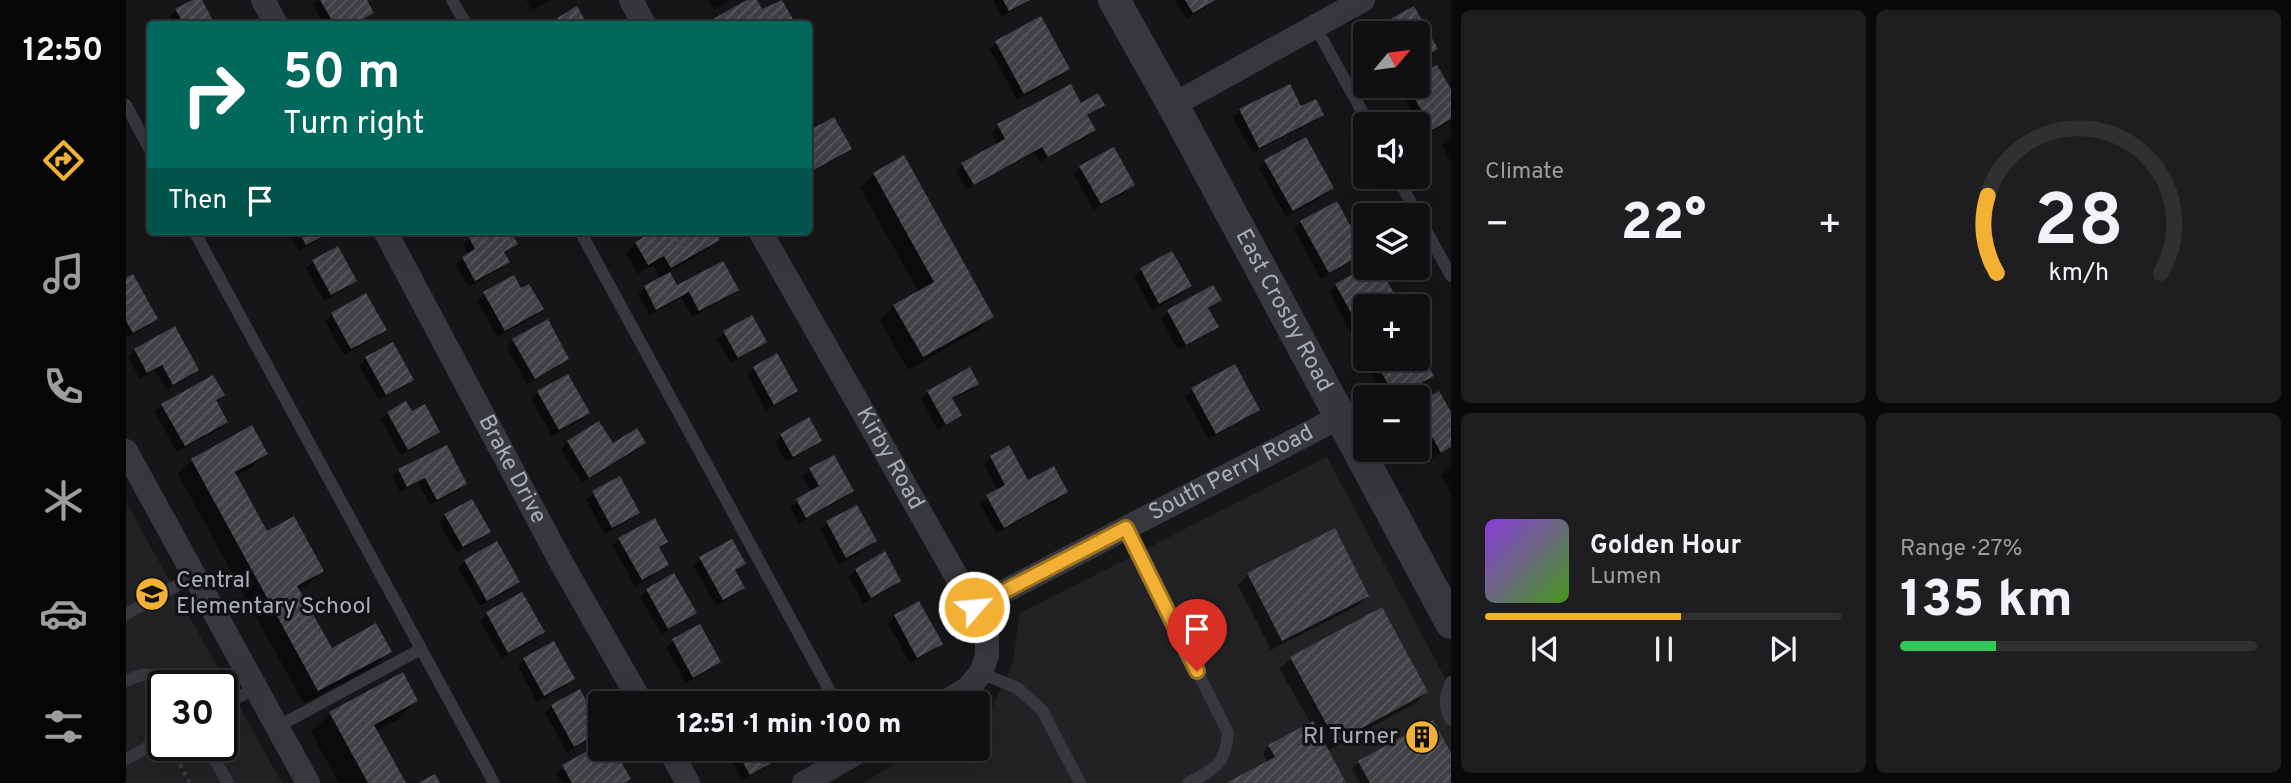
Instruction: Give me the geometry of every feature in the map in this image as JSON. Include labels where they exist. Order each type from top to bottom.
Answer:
[{"type":"street","points":[[262,0],[274,21]]},
{"type":"street","points":[[631,0],[642,21]]},
{"type":"street","name":"East Crosby Road","points":[[1114,0],[1451,623]]},
{"type":"street","points":[[1173,105],[1363,0]]},
{"type":"street","name":"Brake Drive","points":[[387,235],[561,562],[635,691]]},
{"type":"street","name":"Kirby Road","points":[[762,235],[974,607],[987,636],[987,656],[974,681]]},
{"type":"street","name":"South Perry Road","points":[[974,607],[1340,417]]},
{"type":"street","points":[[126,451],[308,783]]},
{"type":"street","points":[[960,691],[974,681]]},
{"type":"street","points":[[675,761],[688,783]]},
{"type":"street","points":[[804,783],[842,761]]},
{"type":"lane","points":[[452,0],[464,21]]},
{"type":"lane","points":[[1315,26],[1362,112]]},
{"type":"lane","points":[[126,105],[147,144]]},
{"type":"lane","points":[[1404,189],[1451,275]]},
{"type":"lane","points":[[196,235],[494,783]]},
{"type":"lane","points":[[582,235],[830,691]]},
{"type":"lane","points":[[1126,528],[1228,733],[1226,754],[1213,768],[1188,783]]},
{"type":"lane","points":[[126,614],[194,576]]},
{"type":"lane","points":[[277,727],[422,649]]},
{"type":"lane","points":[[126,681],[147,674]]},
{"type":"lane","points":[[974,681],[1017,688],[1042,710],[1080,783]]},
{"type":"lane","points":[[1451,682],[1445,696],[1446,711],[1451,720]]},
{"type":"lane","points":[[238,698],[256,688]]},
{"type":"lane","points":[[126,760],[147,748]]},
{"type":"lane","points":[[216,761],[228,783]]},
{"type":"path","points":[[178,761],[190,783]]},
{"type":"shaded area","points":[[1327,457],[1451,689],[1451,783],[863,783],[901,761],[990,761],[990,709],[1012,665],[1020,613]]},
{"type":"shaded area","name":"Central Elementary School","points":[[126,502],[219,670],[147,670],[147,761],[238,761],[238,704],[282,783],[126,783]]},
{"type":"building","points":[[192,0],[202,0],[213,21],[182,21],[175,9]]},
{"type":"building","points":[[320,0],[367,0],[374,13],[359,21],[332,21]]},
{"type":"building","points":[[747,0],[757,0],[762,9],[782,0],[793,19],[789,21],[711,20]]},
{"type":"building","points":[[1003,0],[1030,0],[1009,11]]},
{"type":"building","points":[[1185,0],[1216,0],[1193,13]]},
{"type":"building","points":[[577,6],[585,21],[559,21],[557,18]]},
{"type":"building","points":[[1414,6],[1422,21],[1387,21]]},
{"type":"building","points":[[1041,16],[1070,69],[1024,94],[995,41]]},
{"type":"building","points":[[1430,35],[1438,49],[1430,53]]},
{"type":"building","points":[[1437,65],[1451,89],[1451,119],[1432,130],[1430,112],[1422,112],[1415,98],[1430,98],[1430,69]]},
{"type":"building","points":[[1071,84],[1081,103],[1098,93],[1105,105],[1087,115],[1096,130],[1048,157],[1042,147],[974,185],[961,163],[1005,139],[997,124]]},
{"type":"building","points":[[1290,84],[1301,106],[1316,99],[1324,115],[1259,148],[1239,109]]},
{"type":"building","points":[[834,117],[852,149],[812,171],[812,129]]},
{"type":"building","points":[[1306,137],[1334,188],[1293,211],[1264,160]]},
{"type":"building","points":[[1114,147],[1135,185],[1101,204],[1079,166]]},
{"type":"building","points":[[904,155],[994,317],[923,357],[893,305],[934,282],[873,173]]},
{"type":"building","points":[[1337,201],[1353,231],[1353,260],[1329,273],[1300,221]]},
{"type":"building","points":[[300,235],[325,235],[306,245]]},
{"type":"building","points":[[512,235],[518,244],[504,252],[510,262],[475,281],[462,257],[475,249],[468,236]]},
{"type":"building","points":[[647,235],[717,235],[720,240],[671,268],[664,256],[648,265],[635,242]]},
{"type":"building","points":[[338,246],[357,281],[331,295],[312,260]]},
{"type":"building","points":[[1172,251],[1192,286],[1159,304],[1140,268]]},
{"type":"building","points":[[723,261],[739,290],[699,311],[689,292],[656,310],[644,286],[670,272],[677,285]]},
{"type":"building","points":[[133,274],[158,319],[133,333],[126,321],[126,278]]},
{"type":"building","points":[[1353,274],[1353,280],[1387,280],[1394,294],[1353,294],[1353,316],[1335,284]]},
{"type":"building","points":[[514,275],[521,288],[529,284],[544,309],[505,331],[483,292]]},
{"type":"building","points":[[1213,285],[1222,300],[1208,308],[1219,327],[1186,345],[1167,310]]},
{"type":"building","points":[[366,293],[387,330],[351,349],[331,313]]},
{"type":"building","points":[[752,315],[767,342],[738,358],[723,331]]},
{"type":"building","points":[[548,319],[569,359],[535,379],[512,339]]},
{"type":"building","points":[[175,326],[199,370],[173,385],[162,365],[147,373],[134,349]]},
{"type":"building","points":[[393,342],[414,380],[386,395],[365,357]]},
{"type":"building","points":[[777,353],[798,391],[774,405],[753,367]]},
{"type":"building","points":[[1235,364],[1260,410],[1216,434],[1191,388]]},
{"type":"building","points":[[970,367],[979,384],[952,398],[962,415],[946,425],[927,391]]},
{"type":"building","points":[[1430,368],[1434,376],[1417,385],[1388,385],[1381,371],[1430,371]]},
{"type":"building","points":[[568,374],[590,413],[559,430],[537,391]]},
{"type":"building","points":[[213,375],[225,395],[216,400],[228,422],[185,446],[161,404]]},
{"type":"building","points":[[1439,391],[1451,412],[1451,447],[1441,453],[1430,433],[1430,396]]},
{"type":"building","points":[[406,401],[412,411],[425,404],[440,432],[408,450],[387,412]]},
{"type":"building","points":[[809,417],[822,441],[793,457],[780,434]]},
{"type":"building","points":[[599,421],[613,443],[637,428],[646,443],[589,478],[567,441]]},
{"type":"building","points":[[252,425],[268,454],[235,472],[267,531],[294,516],[324,571],[297,586],[332,648],[376,623],[392,652],[318,691],[191,459]]},
{"type":"building","points":[[447,445],[467,484],[437,500],[425,478],[407,487],[398,469]]},
{"type":"building","points":[[1009,445],[1028,480],[1054,466],[1068,492],[1004,528],[986,495],[1005,485],[990,456]]},
{"type":"building","points":[[834,455],[854,491],[806,518],[796,499],[819,486],[809,468]]},
{"type":"building","points":[[620,476],[640,513],[612,528],[592,491]]},
{"type":"building","points":[[472,499],[491,532],[463,547],[444,514]]},
{"type":"building","points":[[857,505],[877,541],[846,558],[826,521]]},
{"type":"building","points":[[655,518],[668,542],[659,547],[669,565],[642,580],[618,538]]},
{"type":"building","points":[[1335,528],[1369,596],[1282,641],[1247,573]]},
{"type":"building","points":[[732,539],[746,564],[735,570],[745,588],[723,600],[699,557]]},
{"type":"building","points":[[497,541],[520,582],[487,601],[464,560]]},
{"type":"building","points":[[885,551],[901,581],[871,598],[855,569]]},
{"type":"building","points":[[674,573],[697,613],[668,629],[646,589]]},
{"type":"building","points":[[522,592],[545,632],[508,653],[486,612]]},
{"type":"building","points":[[919,601],[943,644],[917,658],[894,615]]},
{"type":"building","points":[[1382,607],[1428,692],[1336,742],[1290,657]]},
{"type":"building","points":[[700,624],[721,662],[693,678],[672,639]]},
{"type":"building","points":[[554,641],[575,679],[544,696],[523,658]]},
{"type":"building","points":[[403,672],[418,701],[374,725],[406,783],[368,783],[329,712]]},
{"type":"building","points":[[580,689],[588,704],[588,739],[574,747],[551,705]]},
{"type":"building","name":"Rl Turner","points":[[1433,720],[1451,753],[1451,783],[1370,783],[1358,761]]},
{"type":"building","name":"Rl Turner","points":[[1313,721],[1346,783],[1226,783],[1275,757],[1268,745]]},
{"type":"building","points":[[588,751],[588,761],[621,761],[631,779],[624,783],[572,783],[562,765]]},
{"type":"building","points":[[742,761],[775,761],[750,775]]},
{"type":"building","points":[[435,774],[440,783],[418,783]]},
{"type":"place","name":"Central Elementary School","points":[[152,594]]},
{"type":"place","name":"Rl Turner","points":[[1422,737]]},
{"type":"route","points":[[974,607],[1126,528],[1197,671]]}]
